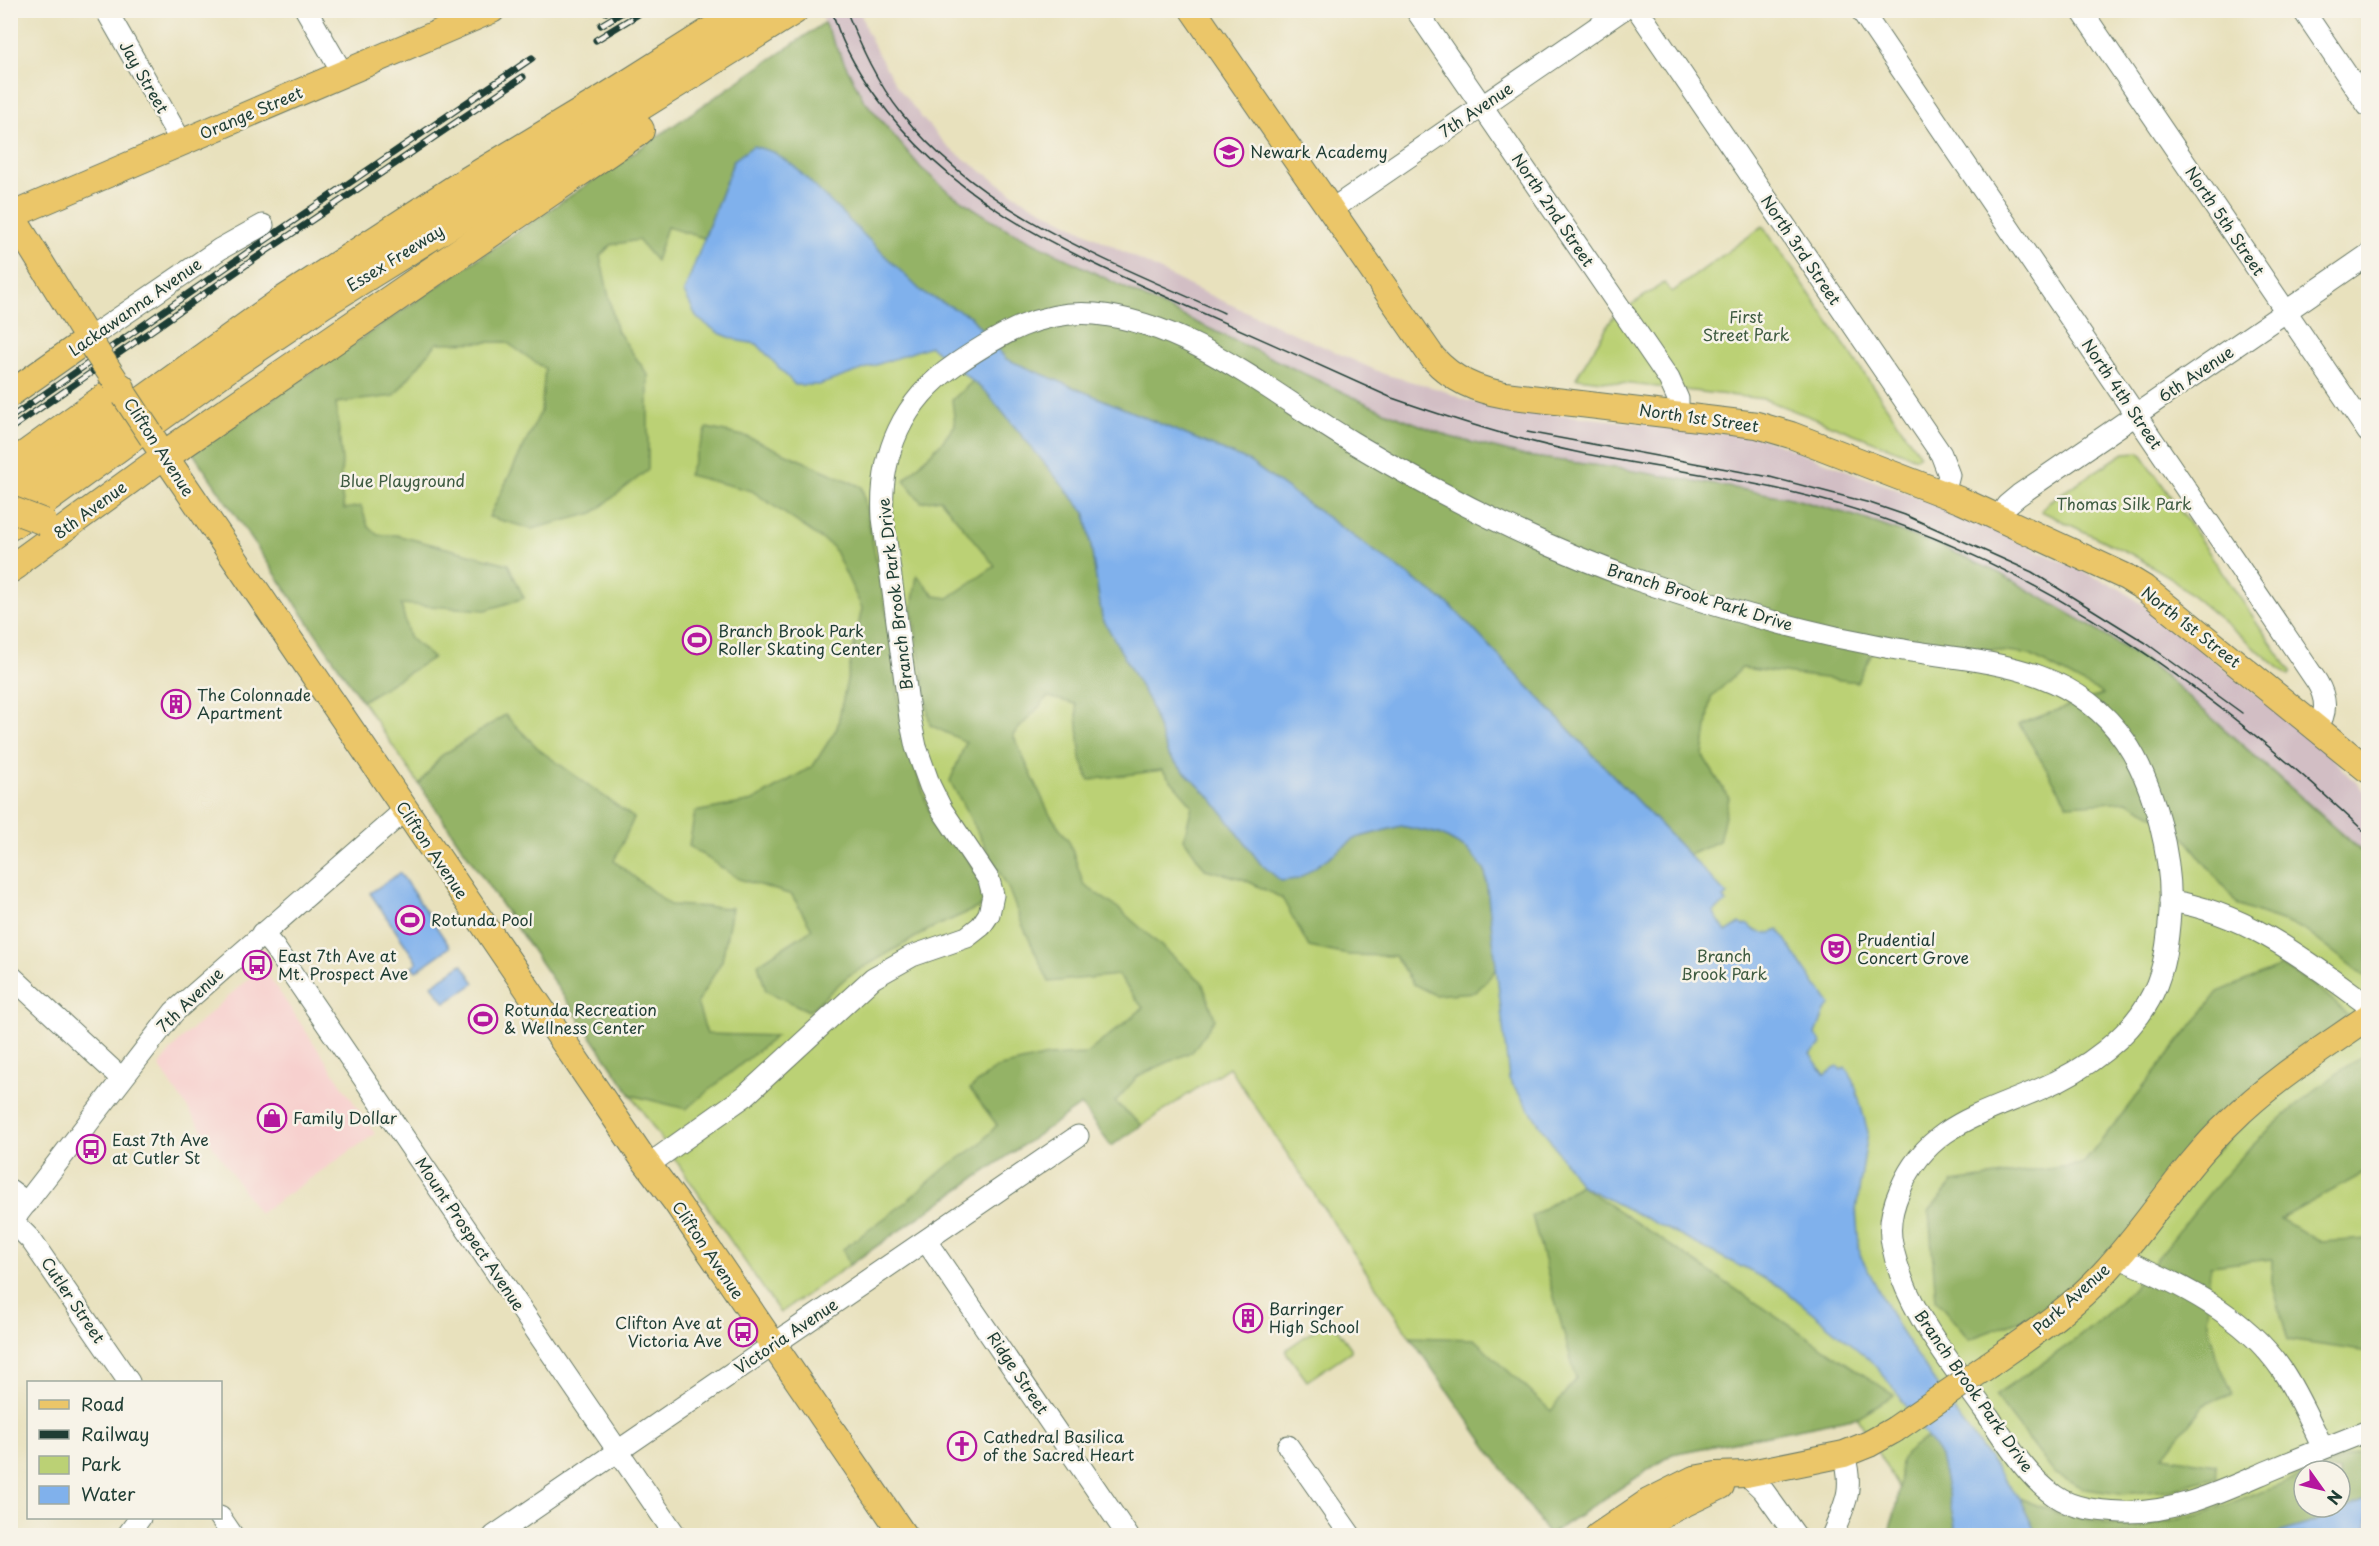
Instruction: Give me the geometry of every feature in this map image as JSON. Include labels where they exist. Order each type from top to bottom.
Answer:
[{"type":"highway","name":"Essex Freeway","points":[[10,497],[278,304],[460,186],[607,99],[758,29],[793,10]]},
{"type":"highway","points":[[158,446],[758,29],[808,10]]},
{"type":"highway","name":"Essex Freeway","points":[[10,525],[229,366],[312,310],[758,29]]},
{"type":"highway","points":[[10,468],[120,388]]},
{"type":"main road","name":"Orange Street","points":[[11,215],[492,10]]},
{"type":"main road","name":"North 1st Street","points":[[1193,10],[1433,358],[1463,383],[1497,393],[1768,428],[1944,494],[2144,588],[2317,727]]},
{"type":"main road","name":"Clifton Avenue","points":[[11,215],[158,446],[904,1536]]},
{"type":"main road","name":"Lackawanna Avenue","points":[[10,394],[88,339]]},
{"type":"main road","name":"8th Avenue","points":[[13,566],[76,519],[158,446]]},
{"type":"main road","points":[[10,509],[44,522],[63,524],[76,519]]},
{"type":"main road","points":[[2317,727],[2368,770]]},
{"type":"main road","name":"Park Avenue","points":[[1598,1536],[1648,1502],[1682,1484],[1705,1476],[1746,1474],[1844,1454],[1869,1444],[1894,1430],[2066,1308],[2104,1273],[2182,1175],[2229,1122],[2277,1081],[2368,1017]]},
{"type":"main road","name":"Park Avenue","points":[[1630,1536],[1679,1506],[1746,1474]]},
{"type":"street","name":"Jay Street","points":[[106,10],[182,143]]},
{"type":"street","points":[[306,10],[343,74]]},
{"type":"street","name":"North 2nd Street","points":[[1416,10],[1669,380],[1678,399],[1678,415]]},
{"type":"street","name":"7th Avenue","points":[[1331,210],[1622,10]]},
{"type":"street","name":"North 3rd Street","points":[[1638,10],[1941,454],[1949,475],[1944,494]]},
{"type":"street","name":"North 4th Street","points":[[1861,10],[2322,690],[2325,710],[2317,727]]},
{"type":"street","name":"North 5th Street","points":[[2081,10],[2368,432]]},
{"type":"street","points":[[2303,10],[2368,106]]},
{"type":"street","name":"Lackawanna Avenue","points":[[88,339],[220,249],[262,225]]},
{"type":"street","name":"6th Avenue","points":[[1998,518],[2007,505],[2019,495],[2368,255]]},
{"type":"street","name":"Branch Brook Park Drive","points":[[648,1165],[745,1096],[873,978],[912,956],[967,937],[981,926],[989,914],[993,895],[989,880],[942,810],[930,786],[916,747],[910,718],[884,518],[882,491],[891,445],[908,409],[938,377],[1010,331],[1041,318],[1075,313],[1109,316],[1162,332],[1218,357],[1357,445],[1449,496],[1542,541],[1622,574],[1713,604],[1811,631],[1902,650],[1993,663],[2031,673],[2060,684],[2086,699],[2108,718],[2125,740],[2139,764],[2162,832],[2169,875],[2170,901],[2166,950],[2157,985],[2141,1013],[2117,1038],[2088,1062],[2068,1076],[1952,1128],[1932,1141],[1917,1157],[1902,1185],[1892,1214],[1890,1232],[1897,1263],[1911,1300],[1940,1346],[2018,1457],[2044,1487],[2060,1500],[2088,1508],[2122,1512],[2171,1507],[2216,1493],[2368,1431]]},
{"type":"street","name":"7th Avenue","points":[[12,1223],[19,1197],[174,1012],[405,810]]},
{"type":"street","points":[[2170,901],[2206,908],[2239,922],[2307,961],[2368,1005]]},
{"type":"street","name":"Mount Prospect Avenue","points":[[262,933],[274,947],[676,1536]]},
{"type":"street","points":[[10,975],[121,1078]]},
{"type":"street","name":"Victoria Avenue","points":[[494,1536],[1078,1136]]},
{"type":"street","name":"Cutler Street","points":[[12,1223],[31,1240],[128,1381]]},
{"type":"street","name":"Ridge Street","points":[[926,1241],[1128,1536]]},
{"type":"street","points":[[2117,1257],[2139,1266],[2213,1306],[2253,1338],[2283,1371],[2323,1448]]},
{"type":"street","points":[[1288,1446],[1351,1536]]},
{"type":"street","points":[[1832,1536],[1850,1485],[1844,1454]]},
{"type":"street","points":[[1746,1474],[1763,1490],[1796,1536]]},
{"type":"street","points":[[127,1536],[139,1519]]},
{"type":"street","points":[[221,1519],[233,1536]]},
{"type":"shaded area","points":[[820,11],[860,11],[878,54],[897,86],[922,118],[949,148],[1023,200],[1192,287],[1384,374],[1442,390],[1465,400],[1491,407],[1753,436],[1771,441],[1963,515],[2120,589],[2154,612],[2331,756],[2368,795],[2368,858],[2157,669],[2082,621],[1999,573],[1940,546],[1858,517],[1791,498],[1622,469],[1525,456],[1450,437],[1374,407],[1145,298],[1001,226],[950,193],[921,168],[863,99]]},
{"type":"shaded area","points":[[262,966],[375,1134],[259,1214],[159,1066],[179,1041]]},
{"type":"green space","name":"Branch Brook Park","points":[[824,23],[863,99],[921,168],[950,193],[1001,226],[1145,298],[1374,407],[1450,437],[1525,456],[1622,469],[1791,498],[1858,517],[1940,546],[1999,573],[2082,621],[2157,669],[2368,858],[2368,1535],[1888,1535],[1898,1502],[1899,1489],[1857,1417],[1672,1454],[1549,1535],[1410,1337],[1229,1067],[1111,1146],[1081,1105],[780,1313],[193,453]]},
{"type":"green space","points":[[824,23],[863,99],[921,168],[950,193],[1001,226],[1145,298],[1374,407],[1450,437],[1525,456],[1622,469],[1791,498],[1858,517],[1940,546],[1999,573],[2082,621],[2157,669],[2368,858],[2368,975],[2366,977],[2303,929],[2239,906],[2176,827],[2127,801],[2068,805],[2019,724],[2103,694],[2030,655],[1881,635],[1857,682],[1742,668],[1711,698],[1703,756],[1729,798],[1719,841],[1689,855],[1450,605],[1248,461],[1006,359],[970,316],[923,293],[865,238],[734,160],[704,238],[667,227],[656,261],[638,240],[611,245],[600,256],[616,329],[648,375],[648,470],[593,513],[532,529],[489,517],[541,411],[545,369],[506,342],[437,343],[394,396],[336,403],[342,462],[340,484],[344,509],[361,506],[368,526],[378,535],[396,535],[508,564],[524,598],[486,610],[401,604],[409,637],[433,658],[362,701],[193,453]]},
{"type":"green space","name":"First Street Park","points":[[1763,226],[1920,455],[1916,458],[1764,399],[1576,378],[1613,317],[1664,283],[1672,292]]},
{"type":"green space","points":[[973,381],[987,393],[1086,514],[1102,617],[1149,702],[1168,755],[1213,800],[1260,863],[1298,879],[1356,838],[1401,826],[1440,834],[1467,849],[1485,870],[1497,969],[1476,992],[1435,995],[1413,984],[1395,956],[1348,955],[1309,947],[1282,898],[1243,879],[1205,869],[1184,839],[1192,805],[1162,770],[1089,780],[1081,759],[1076,704],[1048,697],[1013,735],[1049,813],[1069,841],[1084,885],[1118,908],[1202,982],[1215,1019],[1193,1051],[1138,1076],[1115,1102],[1142,1125],[1111,1146],[1081,1105],[849,1265],[843,1249],[902,1205],[945,1168],[979,1145],[997,1125],[970,1089],[996,1068],[1048,1056],[1086,1054],[1143,1008],[1118,975],[1049,982],[1009,890],[950,781],[966,742],[930,725],[912,608],[917,575],[935,596],[948,598],[995,566],[940,499],[921,502],[904,480],[943,441],[955,425],[952,400]]},
{"type":"green space","points":[[707,428],[748,437],[862,487],[891,637],[902,726],[929,810],[948,831],[986,886],[984,905],[930,929],[848,976],[809,1011],[766,991],[758,964],[812,929],[792,895],[739,879],[689,846],[695,812],[753,801],[813,766],[837,728],[862,608],[833,547],[752,491],[688,475]]},
{"type":"green space","name":"Thomas Silk Park","points":[[2140,452],[2291,672],[2289,676],[2170,577],[2133,555],[2041,511],[2048,502],[2124,453]]},
{"type":"green space","points":[[505,715],[541,751],[634,818],[614,861],[670,905],[732,908],[722,961],[697,1003],[707,1034],[776,1036],[686,1109],[631,1095],[419,784],[441,756]]},
{"type":"green space","points":[[2280,966],[2319,988],[2351,1020],[2121,1244],[2042,1312],[1969,1339],[1936,1300],[1929,1211],[1953,1182],[2083,1164],[2218,992]]},
{"type":"green space","points":[[2368,1052],[2368,1171],[2280,1219],[2321,1242],[2368,1239],[2368,1352],[2288,1340],[2272,1282],[2272,1259],[2210,1266],[2207,1318],[2216,1356],[2233,1394],[2204,1405],[2163,1456],[2215,1464],[2217,1477],[2167,1490],[2121,1494],[2085,1489],[2054,1473],[1995,1396],[2098,1322],[2128,1293],[2208,1195],[2266,1132],[2299,1103]]},
{"type":"green space","points":[[1580,1185],[1894,1395],[1858,1417],[1672,1454],[1549,1535],[1410,1337],[1474,1339],[1551,1411],[1576,1378],[1532,1216]]},
{"type":"green space","points":[[1330,1319],[1351,1351],[1307,1381],[1286,1352],[1287,1349]]},
{"type":"green space","points":[[1924,1439],[1929,1439],[1940,1456],[1957,1535],[1888,1536],[1898,1502],[1901,1461],[1905,1454]]},
{"type":"green space","points":[[2368,1448],[2368,1499],[2352,1506],[2352,1459],[2342,1459]]},
{"type":"green space","points":[[2292,1480],[2292,1519],[2320,1519],[2271,1535],[2037,1535],[2019,1498],[2057,1513],[2133,1529],[2207,1512]]},
{"type":"water","points":[[753,146],[773,152],[794,166],[923,293],[970,316],[1006,359],[1248,461],[1450,605],[1727,895],[1723,898],[1726,903],[1713,912],[1726,932],[1740,923],[1743,926],[1747,924],[1762,933],[1779,930],[1817,988],[1831,1005],[1825,1011],[1816,1034],[1822,1045],[1810,1054],[1825,1075],[1838,1066],[1841,1070],[1845,1067],[1854,1081],[1868,1132],[1856,1211],[1860,1255],[1897,1325],[1958,1417],[2019,1498],[2037,1535],[1957,1535],[1940,1456],[1891,1384],[1869,1359],[1781,1287],[1580,1185],[1509,1079],[1485,870],[1467,849],[1440,834],[1401,826],[1356,838],[1298,879],[1281,881],[1260,863],[1213,800],[1168,755],[1149,702],[1102,617],[1086,514],[987,393],[930,346],[819,385],[795,385],[757,344],[739,341],[719,333],[697,318],[684,292],[734,160]]},
{"type":"water","name":"Rotunda Pool","points":[[400,873],[450,947],[416,971],[412,966],[417,962],[370,893]]},
{"type":"water","points":[[462,964],[475,983],[445,1003],[432,985]]},
{"type":"water","points":[[2368,1499],[2368,1535],[2271,1535],[2320,1519],[2352,1519],[2352,1506]]},
{"type":"tram line","points":[[832,10],[839,33],[855,65],[906,134],[977,197],[1058,245],[1100,267],[1392,398],[1506,435],[1552,447],[1791,492],[1873,515],[1952,546],[2028,583],[2102,625],[2173,673],[2241,724],[2306,778],[2368,835]]},
{"type":"tram line","points":[[846,10],[870,64],[893,102],[934,149],[970,180],[1009,208],[1050,232],[1224,313]]},
{"type":"tram line","points":[[1527,432],[1770,477],[1870,503],[1905,515],[2032,572],[2146,643],[2242,713]]},
{"type":"railway","points":[[601,25],[626,10]]},
{"type":"railway","points":[[596,40],[645,10]]},
{"type":"railway","points":[[10,418],[532,58]]},
{"type":"railway","points":[[10,429],[253,260],[523,77]]},
{"type":"place","name":"Newark Academy","points":[[1229,152]]},
{"type":"place","name":"Branch Brook Park Roller Skating Center","points":[[697,640]]},
{"type":"place","name":"The Colonnade Apartment","points":[[176,704]]},
{"type":"place","name":"Rotunda Pool","points":[[410,920]]},
{"type":"place","name":"Prudential Concert Grove","points":[[1836,949]]},
{"type":"place","name":"East 7th Ave at Mt. Prospect Ave","points":[[257,965]]},
{"type":"place","name":"Rotunda Recreation & Wellness Center","points":[[483,1019]]},
{"type":"place","name":"Family Dollar","points":[[272,1118]]},
{"type":"place","name":"East 7th Ave at Cutler St","points":[[91,1149]]},
{"type":"place","name":"Barringer High School","points":[[1248,1318]]},
{"type":"place","name":"Clifton Ave at Victoria Ave","points":[[743,1332]]},
{"type":"place","name":"Cathedral Basilica of the Sacred Heart","points":[[962,1446]]},
{"type":"park label","name":"Blue Playground","points":[[402,481]]}]
